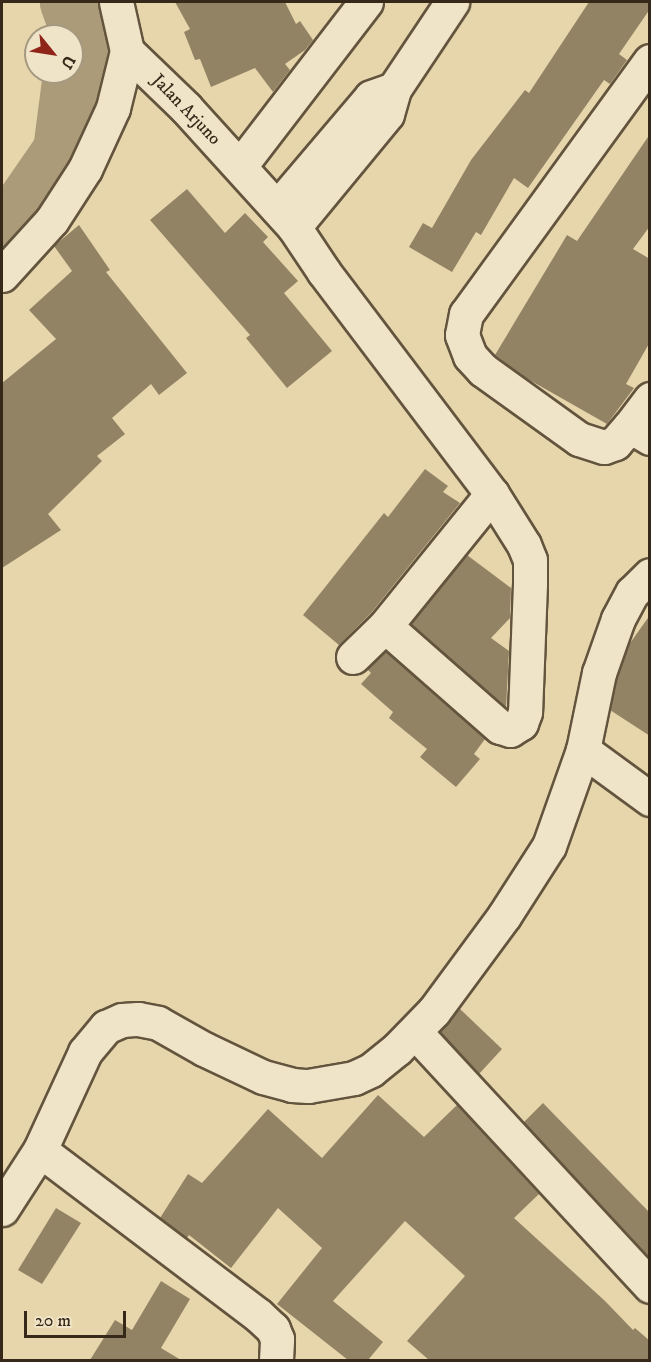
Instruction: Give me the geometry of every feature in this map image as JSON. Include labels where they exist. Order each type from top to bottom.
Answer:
[{"type":"street","points":[[2,275],[52,220],[85,169],[113,108],[127,51],[116,2]]},
{"type":"street","points":[[240,166],[366,2]]},
{"type":"street","points":[[285,217],[371,97],[394,88],[452,2]]},
{"type":"street","name":"Jalan Arjuno","points":[[127,51],[240,166],[285,217],[492,494],[524,545],[530,560],[525,712],[520,723],[510,730],[500,727],[385,626]]},
{"type":"street","points":[[650,61],[466,314],[462,335],[470,356],[483,370],[579,439],[604,447],[640,432],[650,399]]},
{"type":"street","points":[[353,657],[385,626],[492,494]]},
{"type":"street","points":[[2,1209],[40,1150],[85,1052],[106,1027],[122,1020],[138,1019],[158,1023],[241,1068],[263,1077],[300,1085],[331,1083],[354,1078],[370,1070],[415,1032],[434,1011],[504,916],[549,846],[584,750],[599,673],[618,619],[632,593],[650,575]]},
{"type":"street","points":[[584,750],[650,799]]},
{"type":"street","points":[[415,1032],[650,1286]]},
{"type":"street","points":[[40,1150],[258,1315],[273,1329],[278,1340],[276,1360]]},
{"type":"building","points":[[175,2],[285,2],[296,24],[300,21],[313,40],[305,50],[285,64],[290,70],[273,92],[255,68],[211,87],[200,59],[195,60],[184,32],[190,29]]},
{"type":"building","points":[[589,2],[650,2],[650,9],[619,54],[627,60],[610,84],[604,80],[528,188],[514,178],[481,235],[476,232],[452,272],[409,247],[423,223],[432,228],[471,160],[525,90],[529,93]]},
{"type":"building","points":[[650,134],[650,226],[633,249],[650,259],[650,342],[626,384],[634,388],[607,424],[526,378],[495,355],[567,235],[577,241]]},
{"type":"building","points":[[187,189],[225,233],[245,213],[268,237],[263,242],[298,281],[284,293],[332,351],[287,388],[246,338],[250,335],[150,220]]},
{"type":"building","points":[[79,225],[110,270],[106,272],[187,373],[159,395],[151,384],[112,418],[125,434],[97,456],[102,461],[48,514],[61,530],[2,568],[2,383],[56,339],[29,310],[72,271],[54,246]]},
{"type":"building","points":[[425,469],[448,486],[443,492],[460,503],[371,613],[339,645],[303,615],[384,513],[388,517]]},
{"type":"building","points":[[467,555],[511,588],[510,618],[491,638],[509,651],[506,708],[411,624]]},
{"type":"building","points":[[650,615],[650,736],[610,710],[617,678],[628,646]]},
{"type":"building","points":[[386,651],[485,739],[474,754],[480,759],[456,787],[420,757],[427,749],[389,718],[393,712],[361,684],[371,673],[367,669]]},
{"type":"building","points":[[459,1008],[502,1049],[479,1074],[440,1032]]},
{"type":"building","points":[[378,1095],[424,1137],[457,1105],[539,1194],[514,1218],[605,1301],[633,1330],[635,1328],[650,1341],[650,1360],[429,1360],[407,1341],[465,1276],[405,1221],[333,1301],[383,1342],[368,1360],[348,1360],[277,1304],[322,1248],[278,1208],[231,1268],[189,1235],[187,1238],[160,1218],[188,1174],[202,1183],[268,1109],[322,1158]]},
{"type":"building","points":[[543,1103],[650,1213],[650,1258],[524,1122]]},
{"type":"building","points":[[56,1208],[81,1223],[42,1284],[18,1270]]},
{"type":"building","points":[[161,1281],[190,1299],[161,1348],[181,1360],[90,1360],[115,1320],[132,1330]]},
{"type":"waterway","points":[[2,241],[64,151],[80,27],[71,2]]}]
